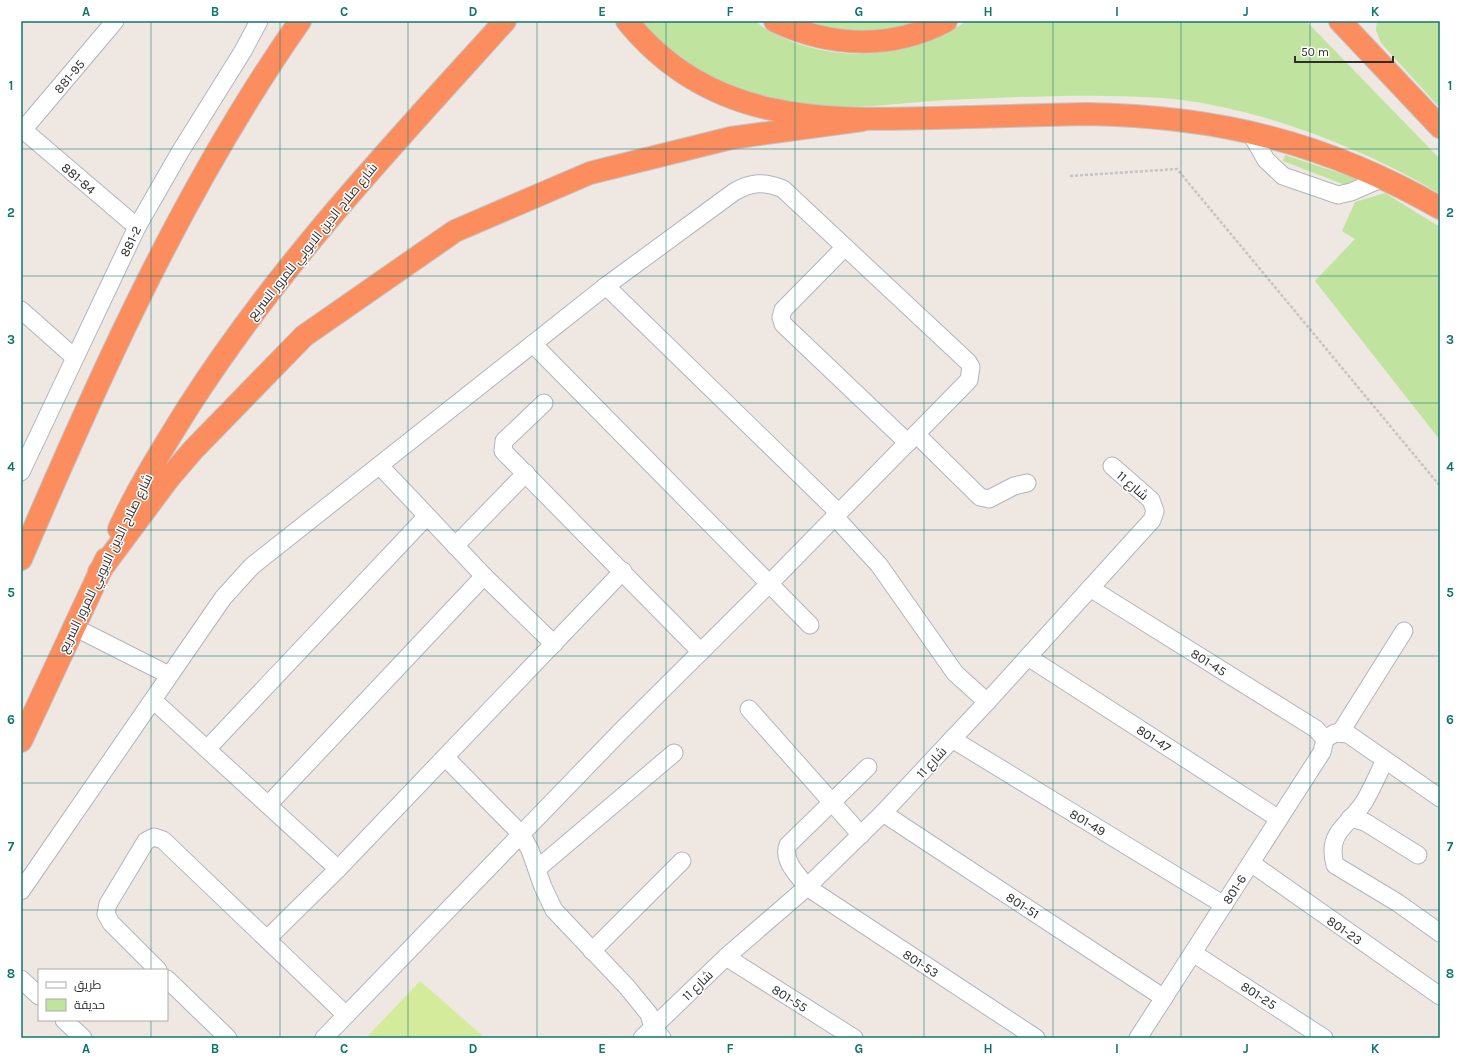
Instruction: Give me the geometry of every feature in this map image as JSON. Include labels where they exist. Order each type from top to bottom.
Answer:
[{"type":"highway","points":[[21,559],[56,477],[122,332],[152,272],[216,155],[299,21]]},
{"type":"highway","name":"شارع صلاح الدين الايوبي للمرور السريع","points":[[21,741],[139,489],[179,422],[231,344],[290,264],[391,146],[505,21]]},
{"type":"highway","points":[[627,21],[648,44],[678,70],[695,81],[730,98],[768,110],[862,120]]},
{"type":"highway","points":[[775,21],[819,38],[861,43],[897,39],[939,25]]},
{"type":"highway","points":[[1347,24],[1440,127]]},
{"type":"highway","points":[[99,572],[169,478],[193,450],[304,336],[455,232],[590,173],[731,138],[862,120],[1122,114],[1196,122],[1250,132],[1303,146],[1383,178],[1440,208]]},
{"type":"street","name":"881-95","points":[[22,129],[115,21]]},
{"type":"street","name":"881-2","points":[[21,472],[136,227],[180,152],[243,51],[259,21]]},
{"type":"street","name":"881-84","points":[[22,129],[136,227]]},
{"type":"street","points":[[1250,132],[1266,160],[1283,176],[1338,195],[1351,192],[1383,178]]},
{"type":"street","points":[[21,891],[169,675],[228,592],[242,576],[606,286],[734,192],[745,186],[758,183],[771,184],[783,189],[968,362],[971,367],[969,380],[521,834],[324,1038]]},
{"type":"street","points":[[845,247],[783,310],[781,317],[783,324],[980,496],[989,499],[1014,486],[1027,483]]},
{"type":"street","points":[[606,286],[837,515],[879,565],[955,673],[987,702]]},
{"type":"street","points":[[21,310],[74,357]]},
{"type":"street","points":[[533,344],[810,625]]},
{"type":"street","points":[[544,404],[503,445],[503,451],[623,571],[701,652]]},
{"type":"street","points":[[380,466],[484,576],[554,644]]},
{"type":"street","name":"شارع 11","points":[[653,1035],[726,957],[807,887],[883,813],[987,702],[1152,520],[1155,511],[1151,500],[1112,466]]},
{"type":"street","points":[[455,546],[526,473]]},
{"type":"street","points":[[207,749],[427,516]]},
{"type":"street","points":[[267,939],[338,869],[623,571]]},
{"type":"street","points":[[268,805],[484,576]]},
{"type":"street","name":"801-45","points":[[1090,588],[1316,729],[1332,736]]},
{"type":"street","points":[[74,627],[169,675]]},
{"type":"street","name":"801-6","points":[[1138,1038],[1332,736],[1404,631]]},
{"type":"street","name":"801-47","points":[[1028,657],[1279,819]]},
{"type":"street","points":[[153,700],[338,869]]},
{"type":"street","points":[[749,709],[861,835]]},
{"type":"street","points":[[1332,736],[1352,736],[1440,798]]},
{"type":"street","name":"801-49","points":[[952,739],[1224,905]]},
{"type":"street","points":[[537,869],[674,753]]},
{"type":"street","points":[[445,757],[521,834],[530,850],[543,887],[554,910],[627,987],[649,1014],[653,1035]]},
{"type":"street","points":[[1385,760],[1364,803],[1336,834],[1331,852],[1335,865],[1398,903],[1440,932]]},
{"type":"street","points":[[807,887],[788,860],[785,853],[788,846],[868,767]]},
{"type":"street","name":"801-51","points":[[883,813],[1164,998]]},
{"type":"street","points":[[1350,818],[1365,822],[1418,855]]},
{"type":"street","points":[[157,969],[114,927],[106,914],[108,904],[146,841],[149,838],[154,837],[163,840],[346,1015]]},
{"type":"street","points":[[592,951],[682,861]]},
{"type":"street","name":"801-23","points":[[1251,863],[1440,996]]},
{"type":"street","name":"801-53","points":[[807,887],[1036,1038]]},
{"type":"street","name":"801-25","points":[[1193,953],[1324,1038]]},
{"type":"street","name":"801-55","points":[[726,957],[854,1038]]},
{"type":"street","points":[[21,979],[38,995]]},
{"type":"street","points":[[168,980],[228,1038]]},
{"type":"street","points":[[65,1021],[83,1038]]},
{"type":"path","points":[[1070,176],[1177,169],[1440,486]]},
{"type":"green space","points":[[639,21],[755,21],[766,29],[786,39],[809,47],[832,52],[855,54],[879,52],[925,42],[946,33],[967,21],[1306,21],[1440,159],[1440,194],[1376,160],[1306,131],[1233,109],[1197,102],[1162,98],[1054,96],[946,100],[844,107],[809,105],[775,99],[741,89],[699,71],[672,51]]},
{"type":"green space","points":[[796,21],[921,21],[891,31],[859,32],[843,31]]},
{"type":"green space","points":[[1377,21],[1440,21],[1440,108],[1381,43],[1376,30]]},
{"type":"green space","points":[[1285,155],[1357,179],[1345,185],[1283,161]]},
{"type":"green space","points":[[1385,193],[1440,227],[1440,440],[1315,281],[1355,239],[1342,231],[1355,202]]},
{"type":"green space","points":[[420,981],[485,1038],[366,1038]]}]
